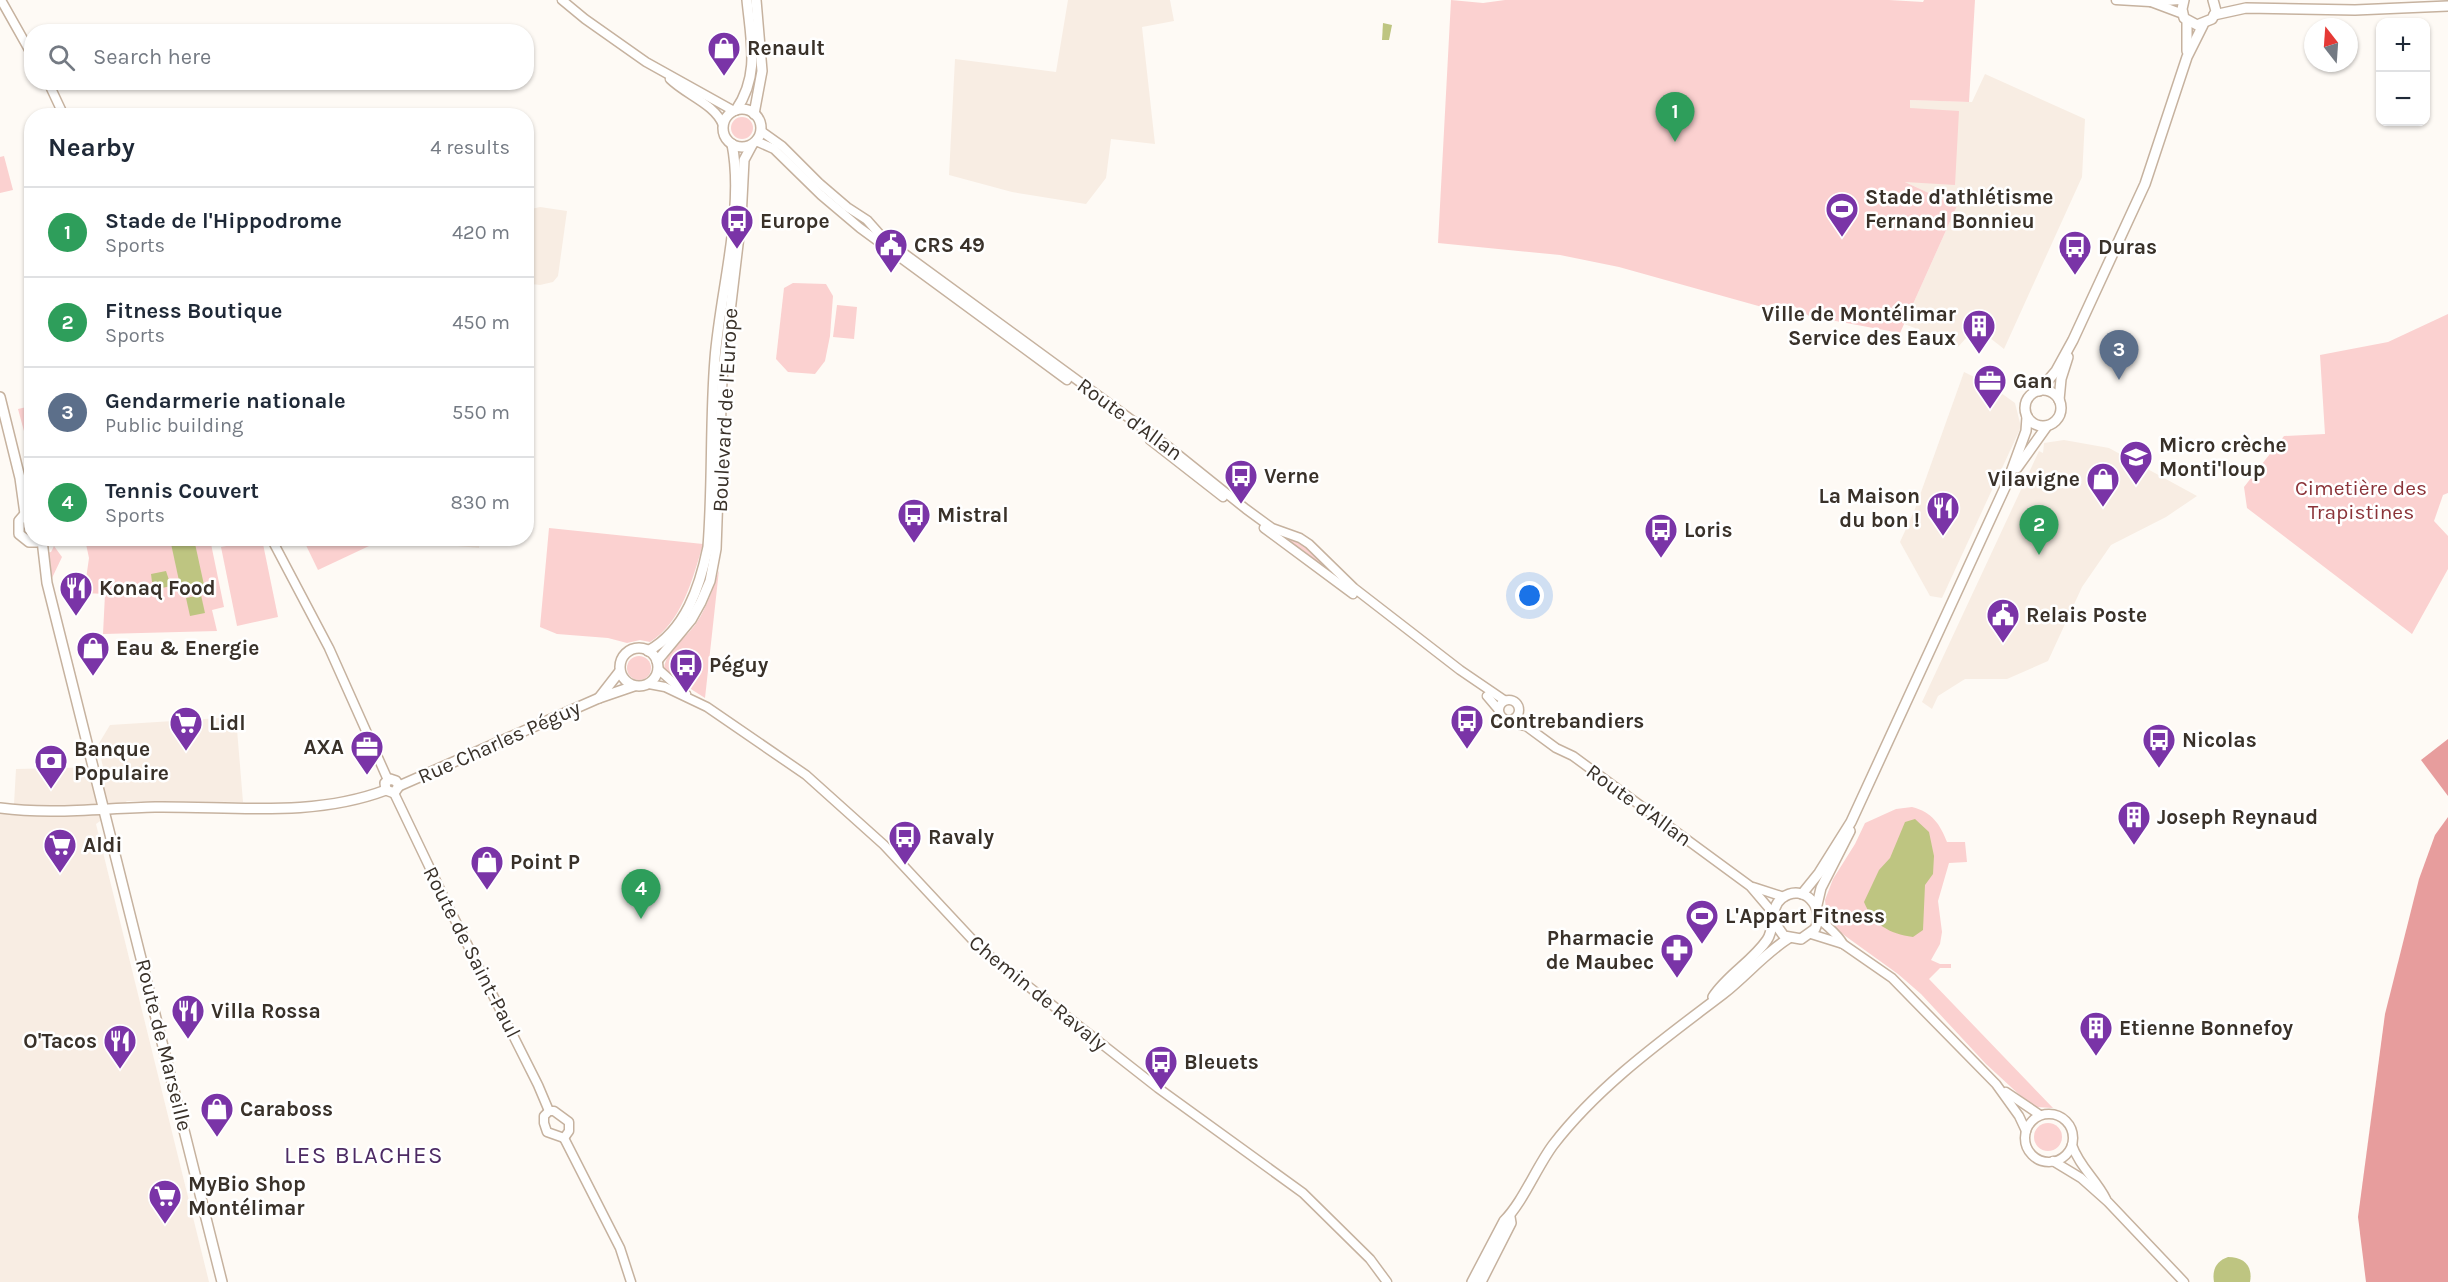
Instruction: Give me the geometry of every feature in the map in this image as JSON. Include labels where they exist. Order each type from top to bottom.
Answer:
[{"type":"main road","points":[[735,111],[745,110],[754,114],[760,121],[761,131],[754,143],[742,148],[732,144],[725,136],[723,125],[746,95],[753,68],[747,0]]},
{"type":"main road","points":[[754,114],[762,71],[756,0]]},
{"type":"main road","points":[[2182,0],[2187,57]]},
{"type":"main road","points":[[2214,15],[2214,1],[2246,8],[2355,10],[2448,6]]},
{"type":"main road","points":[[1802,894],[1851,822],[2007,483],[2026,431],[2026,402],[2056,371],[2073,340],[2145,184],[2187,57],[2203,25],[2214,15],[2246,8]]},
{"type":"main road","points":[[2185,18],[2192,24],[2203,25]]},
{"type":"main road","name":"Boulevard de l'Europe","points":[[658,665],[691,620],[710,582],[717,543],[722,379],[741,219],[744,160],[754,143]]},
{"type":"main road","name":"Boulevard de l'Europe","points":[[648,651],[667,638],[684,615],[702,575],[708,547],[715,357],[733,214],[735,173],[732,144]]},
{"type":"main road","points":[[2027,417],[2038,426],[2047,426],[2059,416],[2061,379],[2073,340]]},
{"type":"main road","points":[[2039,391],[2051,392],[2059,400]]},
{"type":"main road","points":[[0,397],[24,496]]},
{"type":"main road","points":[[2007,483],[2047,426]]},
{"type":"main road","points":[[20,478],[24,487]]},
{"type":"main road","points":[[24,517],[19,521],[18,530],[24,539]]},
{"type":"main road","points":[[33,546],[47,583]]},
{"type":"main road","points":[[43,546],[47,583]]},
{"type":"main road","name":"Route de Marseille","points":[[47,583],[222,1282]]},
{"type":"main road","points":[[636,649],[648,651],[658,665],[654,680],[649,684],[634,686],[626,682],[621,671],[622,660],[629,651],[636,649]]},
{"type":"main road","name":"Rue Charles Péguy","points":[[599,698],[621,671]]},
{"type":"main road","name":"Rue Charles Péguy","points":[[0,808],[23,810],[292,808],[354,801],[392,787],[599,698],[634,686]]},
{"type":"main road","points":[[1774,918],[1779,932],[1789,938],[1801,939],[1811,934],[1820,918],[1817,905],[1821,888],[1845,843],[1851,822]]},
{"type":"main road","points":[[1710,1002],[1718,990],[1754,956],[1769,938],[1775,907],[1784,897],[1802,894],[1808,896],[1817,905]]},
{"type":"main road","points":[[1472,1282],[1504,1221],[1554,1144],[1575,1120],[1622,1075],[1710,1002],[1744,977],[1776,946],[1789,938]]},
{"type":"main road","points":[[1481,1282],[1511,1223],[1510,1215]]},
{"type":"street","points":[[1,0],[24,41]]},
{"type":"street","points":[[562,0],[585,19],[666,74],[735,111]]},
{"type":"street","points":[[2116,0],[2150,2],[2182,0]]},
{"type":"street","points":[[2150,2],[2185,18]]},
{"type":"street","points":[[666,74],[679,87],[714,111],[720,117],[723,125]]},
{"type":"street","points":[[52,90],[60,108]]},
{"type":"street","name":"Route d'Allan","points":[[761,131],[782,146],[847,207],[867,220],[883,238],[1170,448],[1272,528],[1300,538],[1309,544],[1354,588],[1460,670],[1504,700]]},
{"type":"street","name":"Route d'Allan","points":[[754,143],[774,148],[821,195],[860,228],[1024,349],[1121,417],[1242,513],[1397,625],[1492,699],[1498,709]]},
{"type":"street","name":"Route de Saint-Paul","points":[[275,546],[329,648],[447,906],[536,1080],[549,1111]]},
{"type":"street","name":"Chemin de Ravaly","points":[[658,665],[693,700]]},
{"type":"street","name":"Chemin de Ravaly","points":[[649,684],[665,687],[693,700],[742,729],[806,775],[884,845],[918,879],[976,945],[1158,1088],[1303,1193],[1370,1259],[1388,1282]]},
{"type":"street","points":[[1504,700],[1516,703],[1515,716],[1503,718],[1498,709],[1504,700]]},
{"type":"street","name":"Route d'Allan","points":[[1515,716],[1556,748],[1573,756],[1750,886],[1774,918]]},
{"type":"street","name":"Route d'Allan","points":[[1750,886],[1784,897]]},
{"type":"street","points":[[1820,918],[1843,944]]},
{"type":"street","points":[[1811,934],[1843,944],[1892,978],[1996,1084],[2040,1115]]},
{"type":"street","points":[[1996,1084],[2019,1116],[2026,1131]]},
{"type":"street","points":[[564,1138],[569,1131],[569,1122],[554,1111],[549,1111],[544,1116],[547,1132],[564,1138],[620,1248],[631,1282]]},
{"type":"street","points":[[2054,1114],[2066,1121],[2073,1135],[2072,1145],[2067,1154],[2054,1161],[2044,1161],[2032,1154],[2025,1143],[2026,1131],[2033,1120],[2040,1115],[2054,1114]]},
{"type":"street","points":[[2072,1145],[2077,1159],[2102,1190],[2108,1202]]},
{"type":"street","points":[[2054,1161],[2081,1178],[2108,1202],[2184,1282]]},
{"type":"shaded area","points":[[1068,0],[1170,0],[1174,21],[1142,27],[1155,144],[1111,139],[1106,178],[1086,204],[1012,192],[949,175],[955,59],[1056,72]]},
{"type":"shaded area","points":[[1383,23],[1392,25],[1389,40],[1382,40]]},
{"type":"shaded area","points":[[1985,74],[2085,119],[2082,177],[2004,349],[1976,327],[1958,347],[1913,337],[1915,328],[1904,324],[1957,206],[1905,182],[1910,100],[1972,102]]},
{"type":"shaded area","points":[[540,207],[567,211],[558,276],[553,282],[540,285],[534,284],[534,208]]},
{"type":"shaded area","points":[[1964,372],[1987,383],[2015,403],[2021,427],[1942,598],[1930,596],[1900,542],[1915,509]]},
{"type":"shaded area","points":[[2064,440],[2109,448],[2197,496],[2166,517],[2111,545],[2082,587],[2048,661],[2007,679],[1965,679],[1938,696],[1932,709],[1922,702],[2039,451],[2043,453],[2044,443]]},
{"type":"shaded area","points":[[172,546],[196,546],[204,585],[181,590]]},
{"type":"shaded area","points":[[166,571],[171,586],[162,588],[160,584],[152,582],[151,574]]},
{"type":"shaded area","points":[[201,595],[205,613],[190,616],[186,598]]},
{"type":"shaded area","points":[[236,717],[243,802],[127,801],[96,824],[209,1282],[0,1282],[0,809],[14,804],[16,769],[103,767],[98,745],[110,725]]},
{"type":"shaded area","points":[[2448,739],[2448,796],[2421,760]]},
{"type":"shaded area","points":[[2448,817],[2448,1282],[2366,1282],[2358,1217],[2385,1014],[2419,879],[2435,835]]},
{"type":"shaded area","points":[[1915,819],[1929,832],[1934,856],[1933,874],[1925,885],[1923,930],[1913,937],[1883,927],[1872,916],[1864,902],[1879,870],[1890,858],[1905,822]]},
{"type":"shaded area","points":[[2228,1257],[2239,1259],[2249,1267],[2250,1282],[2214,1282],[2216,1266]]},
{"type":"green space","points":[[1451,0],[1483,3],[1505,0],[1889,0],[1923,2],[1924,0],[1975,0],[1969,102],[1910,100],[1910,108],[1959,111],[1955,185],[1905,182],[1957,206],[1900,333],[1809,316],[1794,306],[1776,303],[1762,307],[1619,267],[1560,255],[1438,243]]},
{"type":"green space","points":[[742,117],[750,120],[753,128],[750,136],[742,139],[734,136],[731,128],[734,120]]},
{"type":"green space","points":[[4,156],[13,190],[0,193],[0,157]]},
{"type":"green space","points":[[793,283],[826,284],[833,296],[830,336],[825,361],[815,374],[788,372],[776,359],[784,288]]},
{"type":"green space","points":[[837,305],[857,307],[854,339],[833,337]]},
{"type":"green space","name":"Cimetière des Trapistines","points":[[2448,314],[2448,493],[2443,495],[2434,521],[2448,536],[2448,569],[2412,634],[2247,508],[2244,487],[2284,436],[2325,434],[2320,355],[2388,342]]},
{"type":"green space","points":[[24,408],[24,431],[18,409]]},
{"type":"green space","points":[[549,528],[703,544],[685,598],[670,623],[650,642],[640,640],[627,643],[608,638],[557,634],[540,627]]},
{"type":"green space","points":[[1273,531],[1307,547],[1332,573],[1331,575]]},
{"type":"green space","points":[[54,546],[62,557],[52,578],[46,553],[51,552]]},
{"type":"green space","points":[[86,546],[211,546],[224,607],[212,610],[217,631],[103,634],[105,594],[84,593],[89,558]]},
{"type":"green space","points":[[263,546],[278,617],[237,626],[221,547]]},
{"type":"green space","points":[[306,546],[369,546],[318,570]]},
{"type":"green space","points":[[719,570],[705,698],[672,677],[664,668],[669,655],[701,616]]},
{"type":"green space","points":[[639,656],[647,660],[651,668],[647,676],[639,680],[631,676],[627,668],[631,660]]},
{"type":"green space","points":[[1912,807],[1925,812],[1934,820],[1947,842],[1965,842],[1967,862],[1949,863],[1938,901],[1942,932],[1940,944],[1931,960],[1940,964],[1951,964],[1951,968],[1940,968],[1929,979],[2053,1108],[2036,1107],[2024,1099],[1986,1064],[1921,994],[1898,974],[1837,930],[1827,918],[1825,900],[1833,879],[1865,823],[1896,809]]},
{"type":"green space","points":[[2048,1123],[2058,1127],[2062,1137],[2058,1147],[2048,1151],[2038,1147],[2034,1137],[2038,1127]]},
{"type":"place","name":"Renault","points":[[724,77]]},
{"type":"place","name":"Stade de l'Hippodrome","points":[[1675,142]]},
{"type":"place","name":"Stade d'athlétisme Fernand Bonnieu","points":[[1842,238]]},
{"type":"place","name":"Europe","points":[[737,250]]},
{"type":"place","name":"CRS 49","points":[[891,274]]},
{"type":"place","name":"Duras","points":[[2075,276]]},
{"type":"place","name":"Ville de Montélimar Service des Eaux","points":[[1979,355]]},
{"type":"place","name":"Gendarmerie nationale","points":[[2119,380]]},
{"type":"place","name":"Gan","points":[[1990,410]]},
{"type":"place","name":"Micro crèche Monti'loup","points":[[2136,486]]},
{"type":"place","name":"Verne","points":[[1241,505]]},
{"type":"place","name":"Vilavigne","points":[[2103,508]]},
{"type":"place","name":"La Maison du bon !","points":[[1943,537]]},
{"type":"place","name":"Mistral","points":[[914,544]]},
{"type":"place","name":"Fitness Boutique","points":[[2039,555]]},
{"type":"place","name":"Loris","points":[[1661,559]]},
{"type":"place","name":"Konaq Food","points":[[76,617]]},
{"type":"place","name":"Relais Poste","points":[[2003,644]]},
{"type":"place","name":"Eau & Energie","points":[[93,677]]},
{"type":"place","name":"Péguy","points":[[686,694]]},
{"type":"place","name":"Contrebandiers","points":[[1467,750]]},
{"type":"place","name":"Lidl","points":[[186,752]]},
{"type":"place","name":"Nicolas","points":[[2159,769]]},
{"type":"place","name":"AXA","points":[[367,776]]},
{"type":"place","name":"Banque Populaire","points":[[51,790]]},
{"type":"place","name":"Joseph Reynaud","points":[[2134,846]]},
{"type":"place","name":"Ravaly","points":[[905,866]]},
{"type":"place","name":"Aldi","points":[[60,874]]},
{"type":"place","name":"Point P","points":[[487,891]]},
{"type":"place","name":"Tennis Couvert","points":[[641,919]]},
{"type":"place","name":"L'Appart Fitness","points":[[1702,945]]},
{"type":"place","name":"Pharmacie de Maubec","points":[[1677,979]]},
{"type":"place","name":"Villa Rossa","points":[[188,1040]]},
{"type":"place","name":"Etienne Bonnefoy","points":[[2096,1057]]},
{"type":"place","name":"O'Tacos","points":[[120,1070]]},
{"type":"place","name":"Bleuets","points":[[1161,1091]]},
{"type":"place","name":"Caraboss","points":[[217,1138]]},
{"type":"place","name":"MyBio Shop Montélimar","points":[[165,1225]]},
{"type":"district","name":"LES BLACHES","points":[[364,1155]]}]
